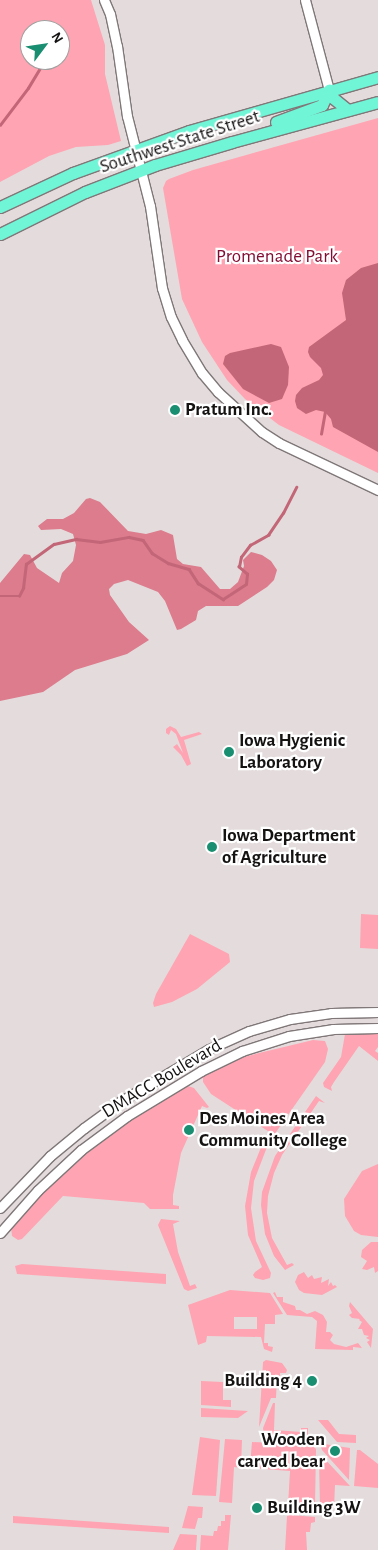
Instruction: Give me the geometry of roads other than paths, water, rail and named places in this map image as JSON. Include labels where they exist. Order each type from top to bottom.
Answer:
[{"type":"main road","name":"Southwest State Street","points":[[0,207],[73,174],[189,131],[378,77]]},
{"type":"main road","points":[[330,90],[333,98],[348,110]]},
{"type":"main road","points":[[232,142],[318,107],[326,101],[330,90]]},
{"type":"main road","name":"Southwest State Street","points":[[0,234],[77,196],[142,170],[232,142],[378,102]]},
{"type":"street","points":[[104,0],[110,14],[117,46],[124,99],[153,222],[166,303],[182,340],[202,373],[232,406],[270,437],[378,490]]},
{"type":"street","points":[[305,0],[330,90]]},
{"type":"street","name":"DMACC Boulevard","points":[[0,1208],[40,1166],[84,1128],[121,1102],[209,1049],[249,1031],[290,1019],[331,1013],[378,1012]]},
{"type":"street","name":"DMACC Boulevard","points":[[0,1233],[26,1202],[82,1150],[127,1116],[201,1071],[242,1051],[289,1036],[333,1029],[378,1028]]},
{"type":"waterway","points":[[0,125],[39,70]]},
{"type":"waterway","points":[[321,434],[325,412]]},
{"type":"waterway","points":[[0,596],[19,596],[23,588],[26,564],[54,544],[76,539],[100,542],[129,537],[143,540],[152,553],[168,563],[189,569],[198,583],[223,599],[246,584],[247,574],[239,567],[241,557],[250,545],[268,535],[283,513],[296,487]]},
{"type":"place","name":"Pratum Inc.","points":[[175,410]]},
{"type":"place","name":"Iowa Hygienic Laboratory","points":[[229,752]]},
{"type":"place","name":"Iowa Department of Agriculture","points":[[212,847]]},
{"type":"place","name":"Des Moines Area Community College","points":[[189,1130]]},
{"type":"place","name":"Building 4","points":[[312,1381]]},
{"type":"place","name":"Wooden carved bear","points":[[335,1451]]},
{"type":"place","name":"Building 3W","points":[[257,1508]]},
{"type":"park label","name":"Promenade Park","points":[[277,257]]}]
